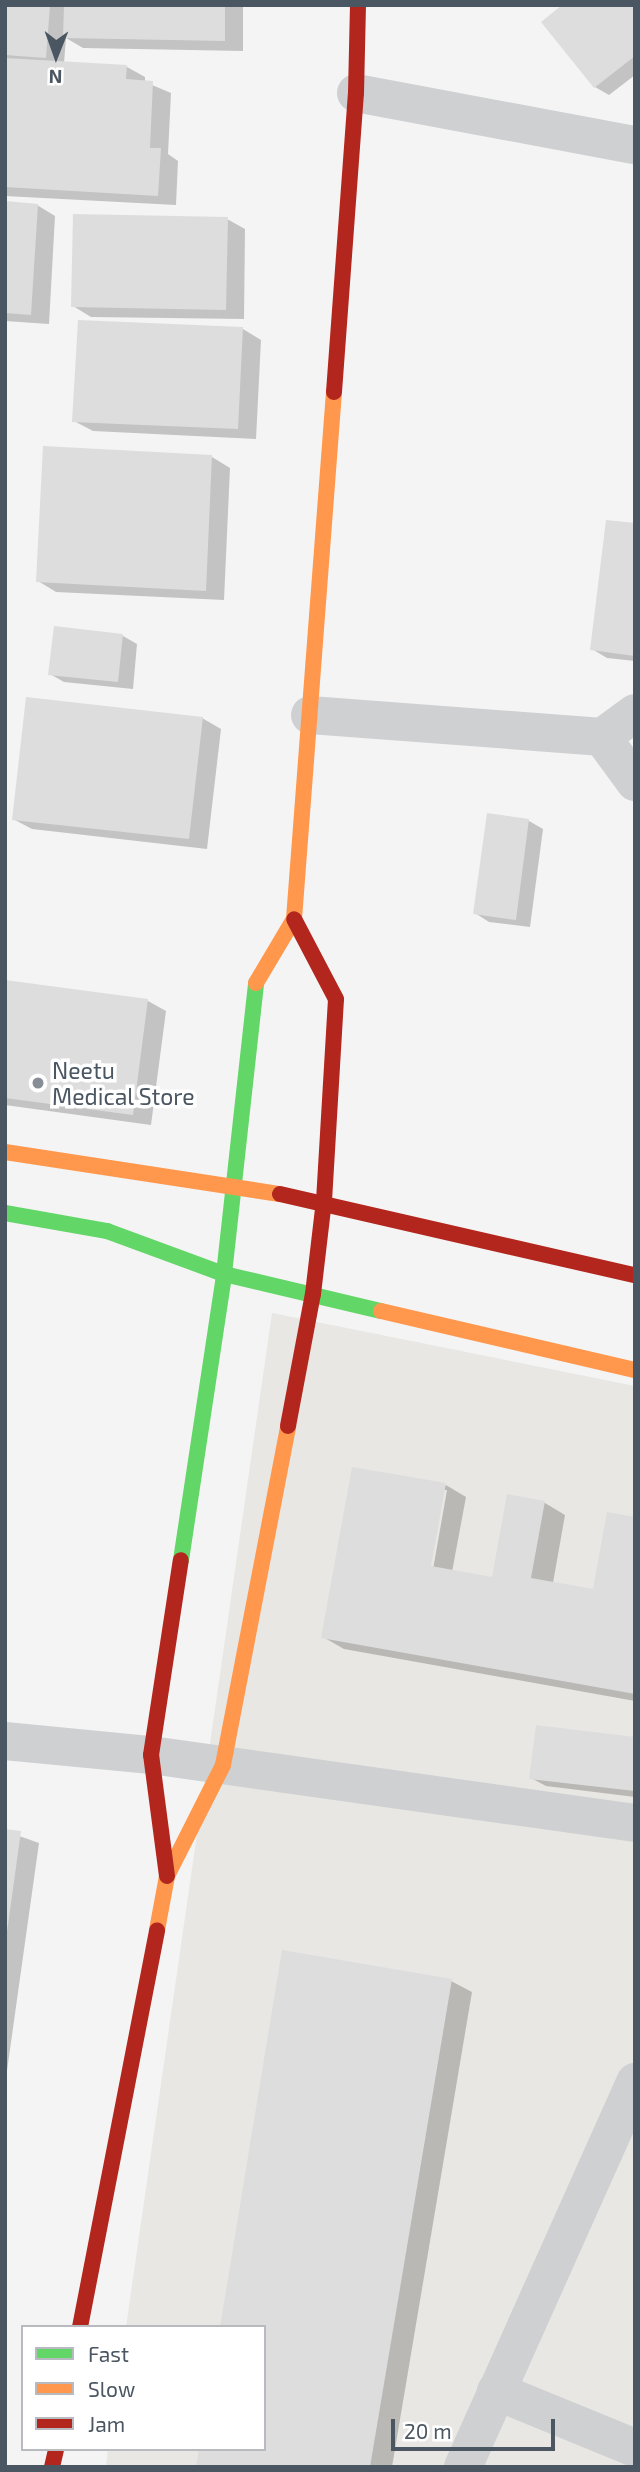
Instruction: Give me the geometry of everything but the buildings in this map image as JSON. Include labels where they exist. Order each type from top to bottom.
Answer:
[{"type":"street","points":[[167,1875],[151,1755],[224,1274],[256,982],[294,919],[356,93],[358,5]]},
{"type":"street","points":[[356,93],[635,145]]},
{"type":"street","points":[[310,715],[602,737],[635,713]]},
{"type":"street","points":[[602,737],[635,782]]},
{"type":"street","points":[[80,2325],[167,1875],[223,1765],[313,1294],[324,1201],[336,999],[294,919]]},
{"type":"street","points":[[5,1152],[324,1201],[635,1275]]},
{"type":"street","points":[[5,1213],[107,1231],[224,1274],[635,1370]]},
{"type":"street","points":[[5,1741],[151,1755],[635,1823]]},
{"type":"street","points":[[463,2467],[635,2082]]},
{"type":"street","points":[[496,2390],[635,2448]]},
{"type":"shaded area","points":[[272,1313],[635,1386],[635,2467],[106,2467],[108,2451],[266,2451],[266,2325],[126,2325]]},
{"type":"traffic: fast","points":[[181,1560],[224,1274],[256,983]]},
{"type":"traffic: fast","points":[[5,1213],[107,1231],[224,1274],[381,1311]]},
{"type":"traffic: slow","points":[[256,983],[294,919],[334,392]]},
{"type":"traffic: slow","points":[[5,1152],[280,1194]]},
{"type":"traffic: slow","points":[[381,1311],[635,1370]]},
{"type":"traffic: slow","points":[[157,1930],[167,1876],[223,1765],[288,1426]]},
{"type":"traffic: jam","points":[[334,392],[356,93],[358,5]]},
{"type":"traffic: jam","points":[[288,1426],[313,1294],[324,1201],[336,999],[294,919]]},
{"type":"traffic: jam","points":[[280,1194],[635,1275]]},
{"type":"traffic: jam","points":[[167,1876],[151,1755],[181,1560]]},
{"type":"traffic: jam","points":[[80,2325],[157,1930]]},
{"type":"traffic: jam","points":[[52,2467],[56,2451]]},
{"type":"place","name":"Neetu Medical Store","points":[[38,1083]]}]
